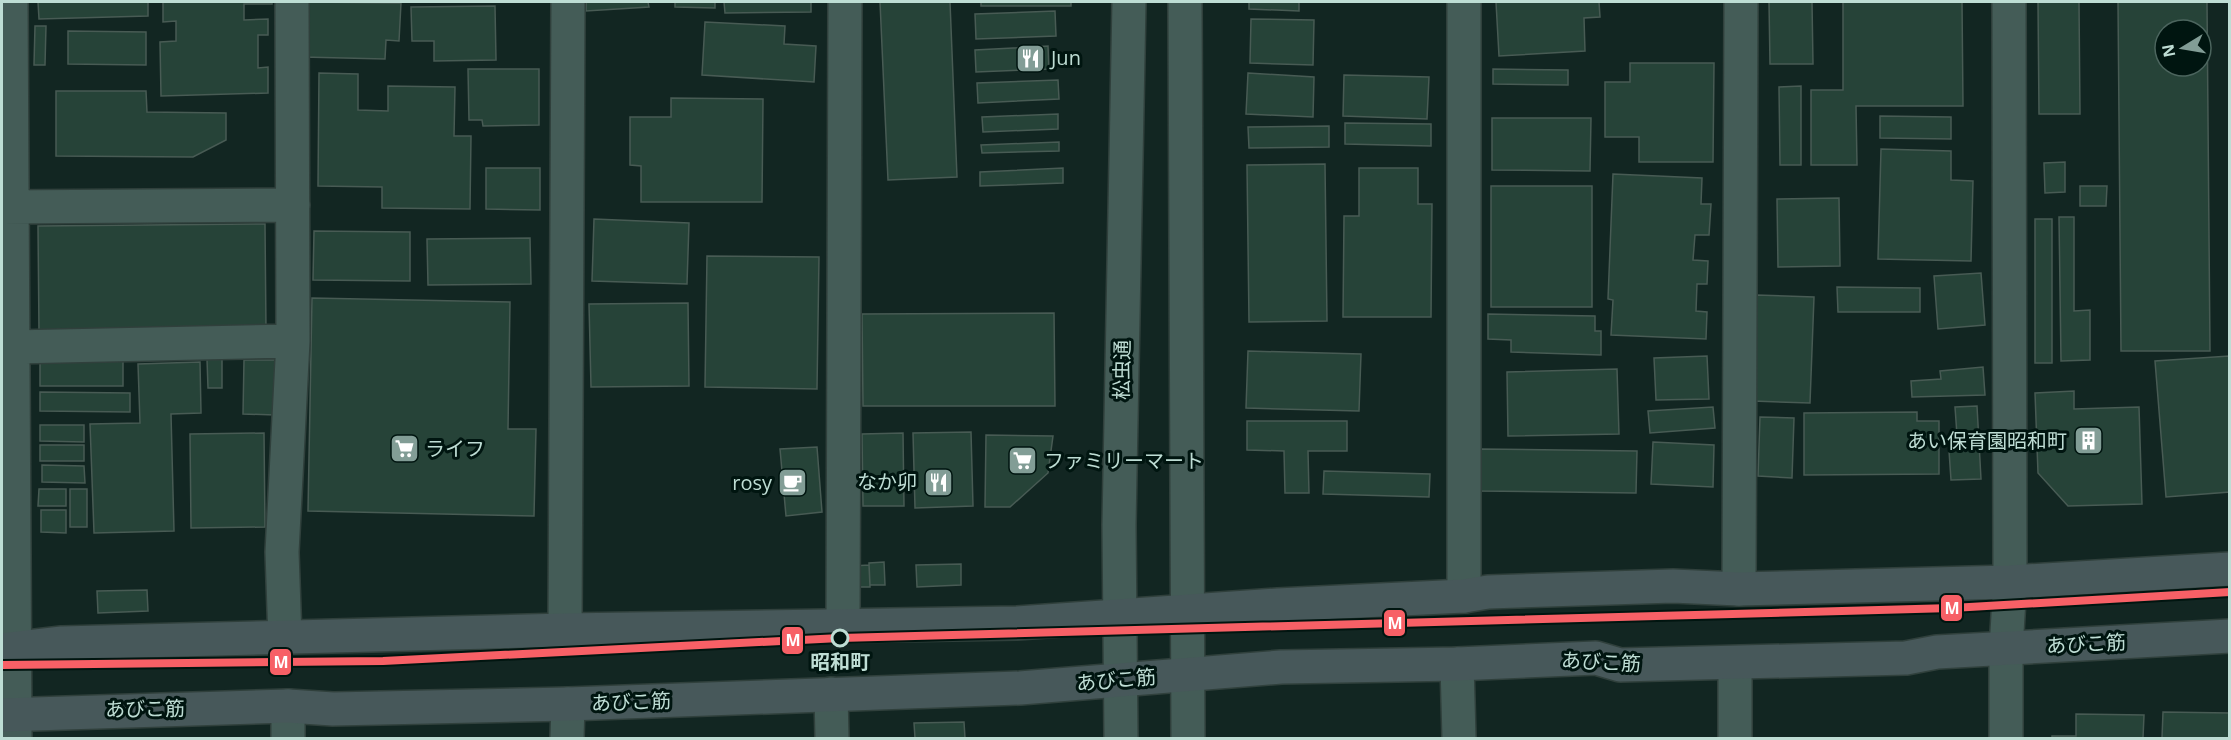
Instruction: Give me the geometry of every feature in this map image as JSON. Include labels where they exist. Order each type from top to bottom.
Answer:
[{"type":"main road","points":[[8,650],[62,643],[565,630],[1017,623],[1464,597],[1488,592],[1662,586],[1739,589],[2010,582],[2229,568]]},
{"type":"main road","name":"あびこ筋","points":[[10,723],[288,706],[333,709],[568,704],[1020,688],[1281,667],[1457,664],[1596,658],[1620,665],[1906,658],[1937,652],[2229,636]]},
{"type":"street","points":[[10,723],[8,650],[13,347],[6,208],[11,2]]},
{"type":"street","points":[[285,639],[282,552],[293,341],[292,2]]},
{"type":"street","points":[[565,630],[568,2]]},
{"type":"street","points":[[843,626],[845,2]]},
{"type":"street","name":"松虫通","points":[[1121,738],[1119,525],[1129,2]]},
{"type":"street","points":[[1185,2],[1188,738]]},
{"type":"street","points":[[1464,2],[1464,597]]},
{"type":"street","points":[[1739,589],[1741,2]]},
{"type":"street","points":[[2006,738],[2006,649],[2010,582],[2009,2]]},
{"type":"street","points":[[6,208],[293,205]]},
{"type":"street","points":[[13,347],[293,341]]},
{"type":"street","points":[[1735,663],[1735,738]]},
{"type":"street","points":[[1457,664],[1459,738]]},
{"type":"street","points":[[831,694],[832,738]]},
{"type":"street","points":[[567,738],[568,704]]},
{"type":"street","points":[[288,706],[288,738]]},
{"type":"building","points":[[38,2],[148,2],[148,16],[39,19]]},
{"type":"building","points":[[163,2],[272,2],[272,4],[244,4],[244,20],[268,19],[268,35],[258,35],[258,68],[268,67],[268,93],[161,96],[160,42],[176,41],[176,21],[163,22]]},
{"type":"building","points":[[305,2],[401,3],[399,41],[386,40],[385,59],[303,57]]},
{"type":"building","points":[[586,2],[648,2],[649,7],[586,11]]},
{"type":"building","points":[[675,2],[715,2],[715,8],[675,7]]},
{"type":"building","points":[[724,2],[811,2],[811,12],[725,13]]},
{"type":"building","points":[[880,2],[950,2],[957,177],[888,180]]},
{"type":"building","points":[[981,2],[1071,2],[1071,6],[981,6]]},
{"type":"building","points":[[1249,2],[1299,2],[1299,11],[1249,9]]},
{"type":"building","points":[[1496,2],[1599,2],[1600,17],[1584,18],[1585,51],[1499,56]]},
{"type":"building","points":[[1769,2],[1812,2],[1813,64],[1770,64]]},
{"type":"building","points":[[1843,2],[1962,2],[1963,106],[1856,106],[1857,165],[1811,165],[1811,90],[1843,90]]},
{"type":"building","points":[[2038,2],[2079,2],[2080,114],[2039,114]]},
{"type":"building","points":[[2118,2],[2207,2],[2207,18],[2153,18],[2153,78],[2208,78],[2210,351],[2121,351]]},
{"type":"building","points":[[495,6],[496,60],[434,61],[434,41],[412,41],[411,7]]},
{"type":"building","points":[[1055,11],[1056,36],[976,39],[975,14]]},
{"type":"building","points":[[1251,19],[1314,20],[1313,65],[1250,63]]},
{"type":"building","points":[[705,22],[785,26],[784,44],[816,46],[814,82],[702,75]]},
{"type":"building","points":[[35,26],[46,26],[45,65],[34,65]]},
{"type":"building","points":[[68,31],[146,32],[146,65],[68,64]]},
{"type":"building","points":[[1048,46],[1049,69],[976,72],[975,50]]},
{"type":"building","points":[[1630,63],[1714,63],[1713,162],[1639,162],[1639,137],[1605,137],[1605,82],[1630,82]]},
{"type":"building","points":[[468,69],[539,69],[539,125],[483,126],[482,120],[469,120]]},
{"type":"building","points":[[1493,69],[1568,70],[1568,85],[1493,84]]},
{"type":"building","points":[[319,73],[358,74],[358,110],[388,111],[388,86],[455,87],[454,136],[471,136],[470,209],[382,208],[382,187],[318,186]]},
{"type":"building","points":[[1248,73],[1314,77],[1313,117],[1246,114]]},
{"type":"building","points":[[1344,75],[1429,77],[1427,119],[1343,116]]},
{"type":"building","points":[[1058,80],[1059,99],[978,103],[977,83]]},
{"type":"building","points":[[1801,86],[1801,165],[1780,165],[1779,87]]},
{"type":"building","points":[[56,91],[146,91],[147,112],[226,113],[226,140],[193,157],[56,156]]},
{"type":"building","points":[[671,98],[763,99],[762,202],[641,202],[641,166],[630,165],[630,117],[671,117]]},
{"type":"building","points":[[1058,114],[1058,129],[983,132],[982,117]]},
{"type":"building","points":[[1880,116],[1951,117],[1951,139],[1880,138]]},
{"type":"building","points":[[1492,118],[1591,118],[1590,171],[1492,170]]},
{"type":"building","points":[[1345,123],[1431,124],[1431,146],[1345,144]]},
{"type":"building","points":[[1329,126],[1329,147],[1249,148],[1248,127]]},
{"type":"building","points":[[1059,142],[1059,151],[982,153],[981,145]]},
{"type":"building","points":[[1881,149],[1951,151],[1951,180],[1973,181],[1971,261],[1878,259]]},
{"type":"building","points":[[2065,162],[2065,192],[2045,193],[2044,163]]},
{"type":"building","points":[[1325,164],[1327,321],[1249,322],[1247,165]]},
{"type":"building","points":[[486,168],[540,168],[540,210],[486,209]]},
{"type":"building","points":[[1063,168],[1063,183],[980,186],[980,172]]},
{"type":"building","points":[[1359,168],[1418,168],[1418,204],[1432,204],[1431,317],[1343,317],[1344,216],[1359,216]]},
{"type":"building","points":[[1613,174],[1702,178],[1701,204],[1711,204],[1709,235],[1695,235],[1693,260],[1708,261],[1707,284],[1697,284],[1696,311],[1707,312],[1706,339],[1611,335],[1613,300],[1608,299]]},
{"type":"building","points":[[1491,186],[1592,186],[1592,307],[1491,307]]},
{"type":"building","points":[[2080,186],[2107,186],[2106,206],[2080,206]]},
{"type":"building","points":[[1839,198],[1840,266],[1778,267],[1777,199]]},
{"type":"building","points":[[2059,217],[2074,217],[2074,311],[2090,310],[2090,360],[2061,361]]},
{"type":"building","points":[[594,219],[689,223],[687,284],[592,281]]},
{"type":"building","points":[[2035,219],[2052,219],[2052,363],[2035,363]]},
{"type":"building","points":[[265,224],[266,330],[39,332],[38,226]]},
{"type":"building","points":[[314,231],[410,232],[410,281],[313,280]]},
{"type":"building","points":[[530,238],[531,284],[428,285],[427,239]]},
{"type":"building","points":[[707,256],[819,257],[817,389],[705,387]]},
{"type":"building","points":[[1981,273],[1985,325],[1938,329],[1934,276]]},
{"type":"building","points":[[1837,287],[1920,288],[1920,312],[1838,312]]},
{"type":"building","points":[[1756,295],[1814,297],[1810,403],[1753,401]]},
{"type":"building","points":[[312,298],[510,302],[508,429],[536,429],[534,516],[308,511]]},
{"type":"building","points":[[688,303],[689,386],[591,387],[589,304]]},
{"type":"building","points":[[1054,313],[1055,406],[863,406],[862,314]]},
{"type":"building","points":[[1488,314],[1595,316],[1595,331],[1601,331],[1601,355],[1511,352],[1511,340],[1488,339]]},
{"type":"building","points":[[1248,351],[1361,354],[1359,411],[1246,408]]},
{"type":"building","points":[[1707,356],[1709,399],[1656,400],[1654,358]]},
{"type":"building","points":[[2229,356],[2230,492],[2166,497],[2155,361]]},
{"type":"building","points":[[222,358],[222,388],[208,388],[207,359]]},
{"type":"building","points":[[244,360],[276,360],[275,415],[243,414]]},
{"type":"building","points":[[40,361],[123,361],[123,386],[40,386]]},
{"type":"building","points":[[200,362],[201,413],[171,414],[174,531],[94,533],[90,424],[140,423],[138,364]]},
{"type":"building","points":[[1983,367],[1985,395],[1912,397],[1911,381],[1941,379],[1940,371]]},
{"type":"building","points":[[1617,369],[1619,434],[1508,436],[1507,372]]},
{"type":"building","name":"あい保育園昭和町","points":[[2074,391],[2074,409],[2139,407],[2142,504],[2068,506],[2038,473],[2035,393]]},
{"type":"building","points":[[40,392],[130,393],[130,412],[40,411]]},
{"type":"building","points":[[1977,406],[1981,479],[1951,480],[1948,436],[1957,435],[1955,407]]},
{"type":"building","points":[[1713,407],[1715,428],[1650,433],[1648,411]]},
{"type":"building","points":[[1917,412],[1917,421],[1939,421],[1939,474],[1804,475],[1804,413]]},
{"type":"building","points":[[1760,417],[1794,418],[1792,478],[1758,476]]},
{"type":"building","points":[[1247,421],[1347,421],[1347,451],[1308,451],[1309,493],[1285,493],[1284,451],[1247,450]]},
{"type":"building","points":[[40,425],[84,425],[84,442],[40,441]]},
{"type":"building","points":[[971,432],[973,506],[915,508],[913,433]]},
{"type":"building","points":[[264,433],[265,527],[191,528],[190,434]]},
{"type":"building","points":[[903,433],[904,506],[863,506],[862,434]]},
{"type":"building","points":[[986,435],[1053,436],[1048,473],[1010,507],[985,507]]},
{"type":"building","points":[[1653,442],[1714,445],[1713,487],[1651,484]]},
{"type":"building","points":[[40,445],[84,445],[84,461],[40,461]]},
{"type":"building","points":[[817,447],[822,512],[786,516],[780,449]]},
{"type":"building","points":[[1481,449],[1637,451],[1636,493],[1480,491]]},
{"type":"building","points":[[42,465],[84,466],[85,483],[42,482]]},
{"type":"building","points":[[1324,471],[1430,474],[1429,497],[1323,494]]},
{"type":"building","points":[[39,489],[66,489],[66,506],[38,506]]},
{"type":"building","points":[[70,489],[87,489],[87,527],[70,527]]},
{"type":"building","points":[[41,510],[66,510],[66,533],[41,532]]},
{"type":"building","points":[[884,562],[885,585],[870,585],[869,563]]},
{"type":"building","points":[[961,564],[961,585],[917,587],[916,565]]},
{"type":"building","points":[[869,565],[870,587],[859,587],[852,566]]},
{"type":"building","points":[[147,590],[148,611],[98,613],[97,591]]},
{"type":"building","points":[[2163,712],[2230,713],[2230,738],[2162,738]]},
{"type":"building","points":[[2076,714],[2144,715],[2143,738],[2052,738],[2052,736],[2076,736]]},
{"type":"building","points":[[964,722],[965,738],[915,738],[914,723]]},
{"type":"transit line","name":"M","points":[[2,665],[383,661],[840,638],[1952,608],[2230,592]]},
{"type":"place","name":"Jun","points":[[1030,58]]},
{"type":"place","name":"あい保育園昭和町","points":[[2088,441]]},
{"type":"place","name":"ライフ","points":[[404,449]]},
{"type":"place","name":"ファミリーマート","points":[[1023,461]]},
{"type":"place","name":"なか卯","points":[[938,482]]},
{"type":"place","name":"rosy","points":[[793,483]]},
{"type":"place","name":"昭和町","points":[[840,638]]}]
